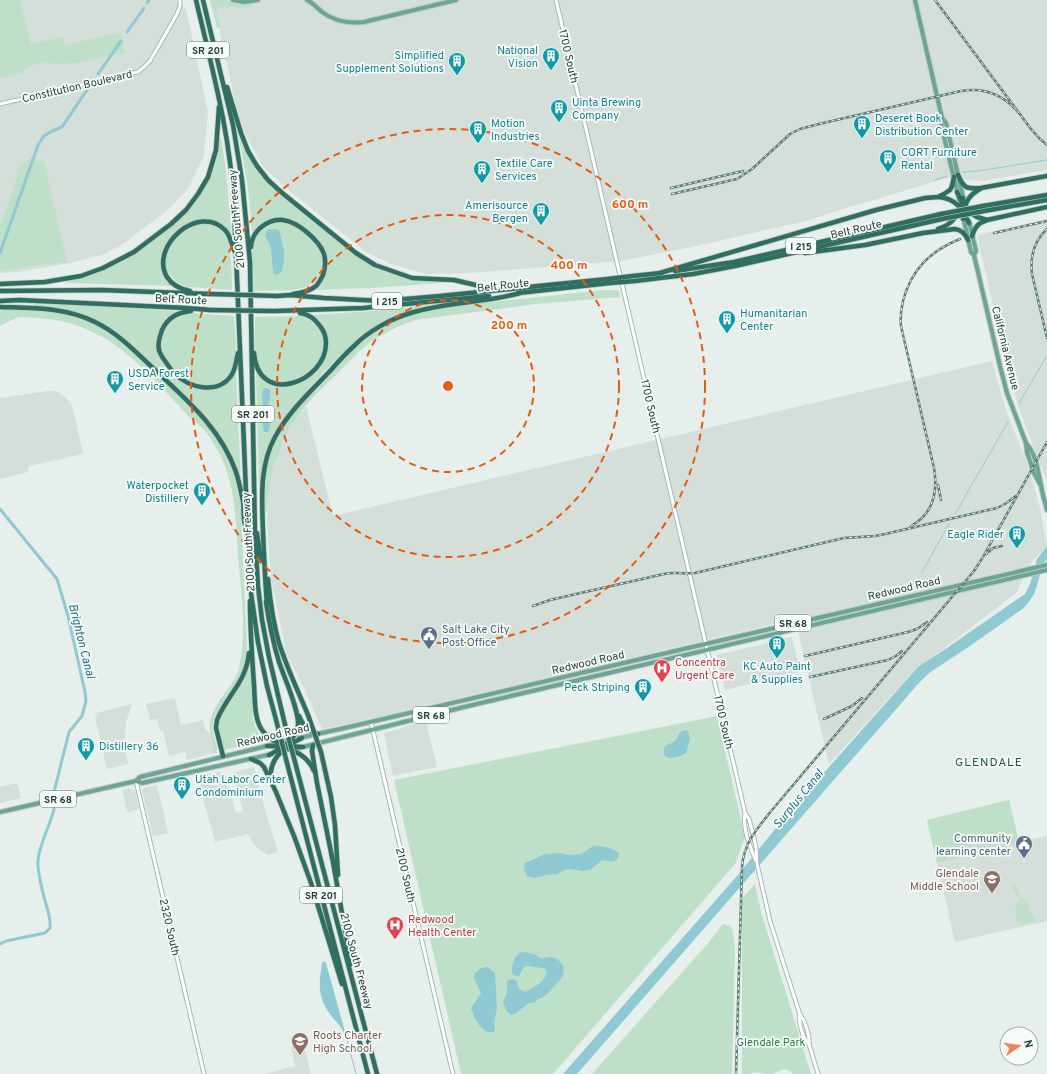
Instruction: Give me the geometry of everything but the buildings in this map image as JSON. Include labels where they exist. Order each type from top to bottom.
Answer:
[{"type":"highway","name":"2100 South Freeway","points":[[196,0],[226,134],[231,170],[234,207],[249,568],[258,642],[267,686],[368,1074]]},
{"type":"highway","name":"2100 South Freeway","points":[[204,0],[233,125],[242,180],[250,262],[250,334],[255,519],[258,586],[262,620],[286,729],[377,1074]]},
{"type":"highway","points":[[219,62],[248,151],[268,180],[281,192],[356,253],[375,265],[412,278],[454,280],[497,290]]},
{"type":"highway","points":[[0,284],[45,282],[81,276],[103,268],[134,252],[171,224],[186,210],[208,177],[216,150],[219,101]]},
{"type":"highway","points":[[956,176],[962,184],[971,188],[981,188],[1047,176]]},
{"type":"highway","points":[[938,197],[950,190],[956,176]]},
{"type":"highway","points":[[782,256],[858,246],[942,228],[949,225],[973,194],[981,188]]},
{"type":"highway","points":[[957,192],[969,213],[987,220]]},
{"type":"highway","name":"Belt Route","points":[[634,279],[734,262],[1047,195]]},
{"type":"highway","points":[[660,274],[876,210],[925,198],[947,198],[964,206],[969,223]]},
{"type":"highway","name":"Belt Route","points":[[983,209],[1047,200]]},
{"type":"highway","points":[[963,219],[964,206]]},
{"type":"highway","points":[[972,236],[977,226],[981,222],[1047,207]]},
{"type":"highway","name":"Belt Route","points":[[0,291],[101,290],[201,294],[290,295],[382,301],[705,272],[782,256],[942,217]]},
{"type":"highway","points":[[250,262],[251,243],[258,230],[264,224],[282,220],[292,223],[311,236],[324,253],[324,272],[319,283],[315,286],[290,295]]},
{"type":"highway","points":[[201,294],[185,290],[174,285],[169,280],[163,264],[164,255],[172,240],[187,226],[196,222],[208,221],[224,228],[228,232],[236,254]]},
{"type":"highway","points":[[923,233],[958,229],[963,232],[968,240]]},
{"type":"highway","name":"Belt Route","points":[[0,301],[18,300],[201,310],[281,311],[363,308],[520,293],[609,281]]},
{"type":"highway","points":[[266,604],[262,484],[266,463],[275,438],[292,412],[354,345],[389,321],[410,313],[430,308],[520,293]]},
{"type":"highway","points":[[0,307],[42,308],[75,315],[95,322],[116,335],[134,350],[212,427],[229,454],[236,473],[243,502],[244,519],[248,540]]},
{"type":"highway","points":[[251,308],[255,360],[258,370],[268,381],[277,385],[296,382],[317,368],[324,356],[326,348],[325,334],[322,327],[312,318],[306,314],[281,311]]},
{"type":"highway","points":[[201,310],[186,311],[175,315],[165,324],[159,338],[159,351],[175,374],[183,380],[200,387],[212,388],[219,386],[230,377],[233,372],[240,345]]},
{"type":"highway","points":[[255,519],[266,604],[277,654],[298,719],[296,731],[291,740],[284,746],[274,760],[271,770],[271,777],[309,877],[349,1010],[356,1027]]},
{"type":"highway","points":[[264,542],[275,628],[283,655],[321,752],[331,797],[335,825],[340,899]]},
{"type":"highway","points":[[249,568],[250,642],[258,722],[264,733],[271,739],[303,756],[309,762],[317,782]]},
{"type":"highway","points":[[223,756],[216,728],[216,722],[245,673],[250,642]]},
{"type":"highway","points":[[294,705],[306,729],[318,734]]},
{"type":"highway","points":[[269,755],[302,738]]},
{"type":"highway","points":[[313,745],[312,751],[317,782],[340,899],[353,983]]},
{"type":"highway","points":[[267,746],[303,747]]},
{"type":"highway","points":[[251,759],[260,763],[264,767],[276,792]]},
{"type":"main road","points":[[233,0],[244,2],[258,0]]},
{"type":"main road","points":[[307,0],[327,15],[346,22],[359,22],[456,0]]},
{"type":"main road","points":[[915,0],[942,118],[946,123],[956,176],[964,206]]},
{"type":"main road","points":[[956,176],[957,192]]},
{"type":"main road","name":"California Avenue","points":[[963,219],[971,252],[974,255],[1004,383],[1026,442],[1027,452],[1034,473],[1040,484],[1047,510]]},
{"type":"main road","name":"California Avenue","points":[[969,223],[976,251],[974,255]]},
{"type":"main road","name":"Redwood Road","points":[[291,740],[1046,566]]},
{"type":"main road","name":"Redwood Road","points":[[136,781],[142,783],[280,753],[442,712],[1045,571]]},
{"type":"main road","name":"Redwood Road","points":[[0,812],[136,781],[140,777],[267,746]]},
{"type":"street","name":"Constitution Boulevard","points":[[0,104],[142,70],[150,61],[177,14],[180,6],[180,0]]},
{"type":"street","name":"1700 South","points":[[556,0],[745,813],[749,819],[756,847],[758,870],[770,921],[800,1015],[803,1018],[810,1040],[809,1044],[818,1074]]},
{"type":"street","name":"2100 South","points":[[371,722],[453,1074]]},
{"type":"street","name":"2320 South","points":[[136,781],[204,1074]]},
{"type":"street","name":"1700 South","points":[[745,813],[744,819],[752,852],[757,864]]},
{"type":"shaded area","points":[[0,0],[175,0],[186,9],[208,112],[204,156],[188,189],[169,209],[124,243],[105,254],[70,263],[17,272],[0,273]]},
{"type":"shaded area","points":[[213,0],[1047,0],[1047,170],[983,181],[947,178],[806,221],[692,247],[621,261],[469,273],[426,274],[391,264],[366,252],[292,193],[263,167],[244,131],[235,101]]},
{"type":"shaded area","points":[[1047,219],[1047,482],[1018,406],[1005,358],[977,235]]},
{"type":"shaded area","points":[[992,361],[1007,413],[1027,463],[1036,492],[1047,546],[1031,563],[1016,593],[913,672],[829,764],[795,619],[322,729],[286,652],[271,578],[267,520],[269,485],[278,454],[294,422],[306,407],[333,516]]},
{"type":"shaded area","points":[[56,391],[70,402],[73,409],[83,454],[29,466],[28,472],[0,479],[0,398]]},
{"type":"shaded area","points":[[792,637],[800,672],[725,690],[716,655]]},
{"type":"shaded area","points":[[175,698],[181,725],[203,720],[205,729],[210,734],[215,753],[187,760],[185,752],[169,756],[163,731],[160,731],[157,719],[150,720],[146,704]]},
{"type":"shaded area","points":[[132,704],[126,722],[124,747],[128,764],[107,769],[95,717],[97,716],[96,713]]},
{"type":"shaded area","points":[[426,721],[437,767],[393,776],[384,733],[403,728],[406,740],[403,727]]},
{"type":"shaded area","points":[[254,767],[278,852],[268,855],[253,844],[248,834],[215,842],[197,776],[218,772],[225,774],[236,813],[243,811],[233,774],[234,772]]},
{"type":"shaded area","points":[[17,783],[21,798],[0,803],[0,787]]},
{"type":"shaded area","points":[[157,785],[168,833],[153,836],[142,790],[144,788]]},
{"type":"shaded area","points":[[130,788],[135,791],[139,809],[127,812],[122,790]]},
{"type":"shaded area","name":"Glendale Middle School","points":[[1009,800],[1019,842],[1047,836],[1047,921],[955,942],[927,820]]},
{"type":"shaded area","name":"Roots Charter High School","points":[[303,1043],[311,1074],[264,1074],[295,1066],[291,1046]]},
{"type":"green space","points":[[0,0],[20,0],[31,44],[63,37],[65,45],[121,32],[125,53],[76,63],[50,64],[49,61],[31,66],[23,73],[0,78]]},
{"type":"green space","points":[[210,0],[225,0],[240,5],[252,4],[252,6],[243,8],[219,7],[217,15],[222,27],[217,28]]},
{"type":"green space","points":[[238,131],[243,144],[271,184],[346,245],[391,272],[440,281],[440,283],[372,288],[313,290],[324,273],[324,249],[314,235],[299,224],[285,218],[265,221],[252,232],[248,188]]},
{"type":"green space","points":[[219,138],[221,138],[226,170],[232,236],[222,224],[209,219],[190,223],[174,234],[164,249],[162,258],[173,286],[66,282],[94,274],[118,263],[141,250],[175,224],[195,202],[203,190],[214,165]]},
{"type":"green space","points":[[34,159],[44,161],[67,262],[0,271],[0,226],[14,188],[19,166],[25,161]]},
{"type":"green space","points":[[273,222],[290,223],[308,234],[315,242],[319,248],[323,263],[319,277],[314,283],[295,290],[254,291],[252,245],[258,231]]},
{"type":"green space","points":[[203,223],[218,227],[227,236],[230,248],[232,290],[187,287],[176,282],[167,271],[165,254],[172,240],[189,227]]},
{"type":"green space","points":[[603,290],[619,291],[620,297],[536,304],[415,320],[374,339],[316,394],[304,408],[288,432],[273,470],[267,512],[265,513],[265,484],[268,463],[275,441],[292,412],[354,347],[383,325],[415,312],[472,304]]},
{"type":"green space","points":[[34,304],[104,306],[175,311],[175,313],[161,326],[156,342],[157,350],[183,380],[214,388],[236,371],[241,485],[224,442],[211,423],[137,349],[119,334],[103,324],[63,309],[34,306]]},
{"type":"green space","points":[[440,304],[420,308],[388,319],[353,344],[323,373],[291,409],[272,439],[265,456],[259,487],[256,368],[267,381],[290,385],[318,368],[327,354],[328,341],[312,315]]},
{"type":"green space","points":[[26,308],[68,314],[95,323],[116,336],[201,417],[219,440],[231,463],[239,492],[241,509],[247,649],[245,664],[239,678],[216,714],[213,722],[213,732],[218,749],[216,750],[217,753],[215,753],[210,735],[210,724],[215,709],[233,682],[239,668],[243,641],[242,597],[234,503],[225,466],[212,440],[203,429],[192,420],[153,378],[125,352],[109,341],[93,332],[75,325],[48,319],[21,317],[0,326],[0,310]]},
{"type":"green space","points":[[187,313],[234,316],[236,347],[234,366],[226,377],[217,383],[207,385],[187,379],[178,373],[164,357],[161,344],[165,327],[174,318]]},
{"type":"green space","points":[[300,316],[311,320],[319,327],[322,332],[324,350],[317,363],[301,378],[287,382],[273,380],[264,374],[258,365],[255,348],[255,317]]},
{"type":"green space","points":[[249,665],[251,665],[253,717],[260,740],[257,743],[223,750],[218,727],[219,719]]},
{"type":"green space","points":[[717,716],[745,837],[735,864],[553,1074],[461,1074],[394,780]]},
{"type":"green space","points":[[1009,800],[1019,842],[982,852],[984,858],[982,861],[980,853],[977,851],[937,863],[927,820]]},
{"type":"green space","name":"Glendale Park","points":[[755,884],[762,915],[811,1074],[792,1074],[786,1069],[771,1074],[754,1072],[751,1074],[742,1074],[742,898]]},
{"type":"green space","points":[[1013,885],[1015,885],[1021,897],[1028,902],[1029,910],[1034,916],[1035,922],[1021,925],[1016,920],[1016,903],[1021,900],[1014,892]]},
{"type":"green space","points":[[723,924],[730,926],[733,932],[735,950],[732,1074],[592,1074],[709,942]]},
{"type":"water","points":[[268,230],[279,230],[284,251],[284,260],[282,271],[279,274],[274,275],[271,249],[265,234]]},
{"type":"water","points":[[264,388],[269,389],[271,394],[268,407],[270,424],[268,432],[264,432],[263,426],[264,410],[262,396]]},
{"type":"water","points":[[1047,546],[1047,559],[1043,564],[1035,592],[1025,607],[929,673],[916,686],[577,1074],[563,1074],[737,876],[789,812],[918,667],[1025,594],[1030,584],[1037,559]]},
{"type":"water","points":[[685,730],[688,731],[690,739],[686,753],[670,758],[664,755],[665,746],[674,742],[679,733]]},
{"type":"water","points":[[593,846],[610,848],[619,853],[618,857],[615,861],[602,860],[590,870],[582,871],[570,869],[557,874],[535,878],[527,876],[524,868],[525,863],[545,854],[581,854]]},
{"type":"water","points":[[521,952],[534,954],[541,959],[551,957],[559,960],[563,966],[564,972],[560,980],[544,997],[535,1002],[529,1003],[512,1015],[507,1012],[503,1002],[507,993],[508,980],[513,979],[517,981],[519,988],[526,992],[541,982],[547,972],[543,968],[527,966],[524,967],[519,976],[512,974],[512,968],[516,956]]},
{"type":"water","points":[[324,961],[326,963],[347,1039],[346,1040],[345,1035],[330,1014],[321,995],[320,977],[322,963]]},
{"type":"water","points":[[488,967],[495,973],[497,1008],[494,1032],[486,1031],[479,1025],[471,1008],[481,993],[474,978],[475,973],[481,968]]},
{"type":"waterway","name":"Brighton Canal","points":[[127,32],[144,8]]},
{"type":"waterway","name":"Brighton Canal","points":[[98,74],[121,41]]},
{"type":"waterway","name":"Brighton Canal","points":[[0,253],[38,145],[44,136],[62,127],[87,90]]},
{"type":"waterway","points":[[963,172],[1047,160]]},
{"type":"waterway","points":[[935,180],[947,176]]},
{"type":"waterway","points":[[1019,403],[1046,357]]},
{"type":"waterway","points":[[955,514],[1008,422]]},
{"type":"waterway","name":"Brighton Canal","points":[[0,509],[57,579],[68,616],[85,692],[86,701],[82,716],[69,732],[54,792]]},
{"type":"waterway","points":[[922,572],[949,524]]},
{"type":"waterway","name":"Brighton Canal","points":[[0,944],[6,941],[45,933],[50,928],[50,918],[41,883],[38,859],[54,809]]},
{"type":"waterway","points":[[347,1040],[356,1074]]},
{"type":"railway","points":[[935,0],[1031,129],[1047,145]]},
{"type":"railway","points":[[672,194],[737,179],[752,169],[790,134],[800,129],[819,124],[969,90],[986,91],[1000,97],[1007,101],[1019,113]]},
{"type":"railway","points":[[671,188],[743,171]]},
{"type":"railway","points":[[994,233],[1047,221]]},
{"type":"railway","points":[[1047,229],[1036,244],[1032,255],[1032,274],[1047,338]]},
{"type":"railway","points":[[911,526],[929,509],[934,494],[935,477],[901,326],[903,301],[911,280],[923,263],[940,249],[960,239]]},
{"type":"railway","points":[[736,1074],[742,867],[743,858],[748,843],[772,810],[974,571],[1047,442]]},
{"type":"railway","points":[[938,485],[941,500]]},
{"type":"railway","points":[[533,606],[550,600],[664,574],[695,573],[844,538],[885,534],[997,508],[1016,496]]},
{"type":"railway","points":[[986,554],[993,548],[1002,546]]},
{"type":"railway","points":[[805,656],[908,632],[917,629],[927,622]]},
{"type":"railway","points":[[810,677],[888,660],[902,651]]},
{"type":"railway","points":[[824,719],[852,706],[862,698]]},
{"type":"place","name":"National Vision","points":[[551,71]]},
{"type":"place","name":"Simplified Supplement Solutions","points":[[457,76]]},
{"type":"place","name":"Uinta Brewing Company","points":[[559,123]]},
{"type":"place","name":"Deseret Book Distribution Center","points":[[862,139]]},
{"type":"place","name":"Motion Industries","points":[[478,144]]},
{"type":"place","name":"CORT Furniture Rental","points":[[888,173]]},
{"type":"place","name":"Textile Care Services","points":[[482,184]]},
{"type":"place","name":"Amerisource Bergen","points":[[541,226]]},
{"type":"place","name":"Humanitarian Center","points":[[727,334]]},
{"type":"place","name":"USDA Forest Service","points":[[115,394]]},
{"type":"place","name":"Waterpocket Distillery","points":[[202,506]]},
{"type":"place","name":"Eagle Rider","points":[[1017,549]]},
{"type":"place","name":"Salt Lake City Post Office","points":[[429,650]]},
{"type":"place","name":"KC Auto Paint & Supplies","points":[[777,659]]},
{"type":"place","name":"Concentra Urgent Care","points":[[662,683]]},
{"type":"place","name":"Peck Striping","points":[[643,702]]},
{"type":"place","name":"Distillery 36","points":[[86,761]]},
{"type":"place","name":"Utah Labor Center Condominium","points":[[182,800]]},
{"type":"place","name":"Community learning center","points":[[1024,859]]},
{"type":"place","name":"Glendale Middle School","points":[[992,894]]},
{"type":"place","name":"Redwood Health Center","points":[[395,940]]},
{"type":"place","name":"Roots Charter High School","points":[[300,1056]]},
{"type":"district","name":"GLENDALE","points":[[989,762]]},
{"type":"water label","name":"Surplus Canal","points":[[798,799]]}]
